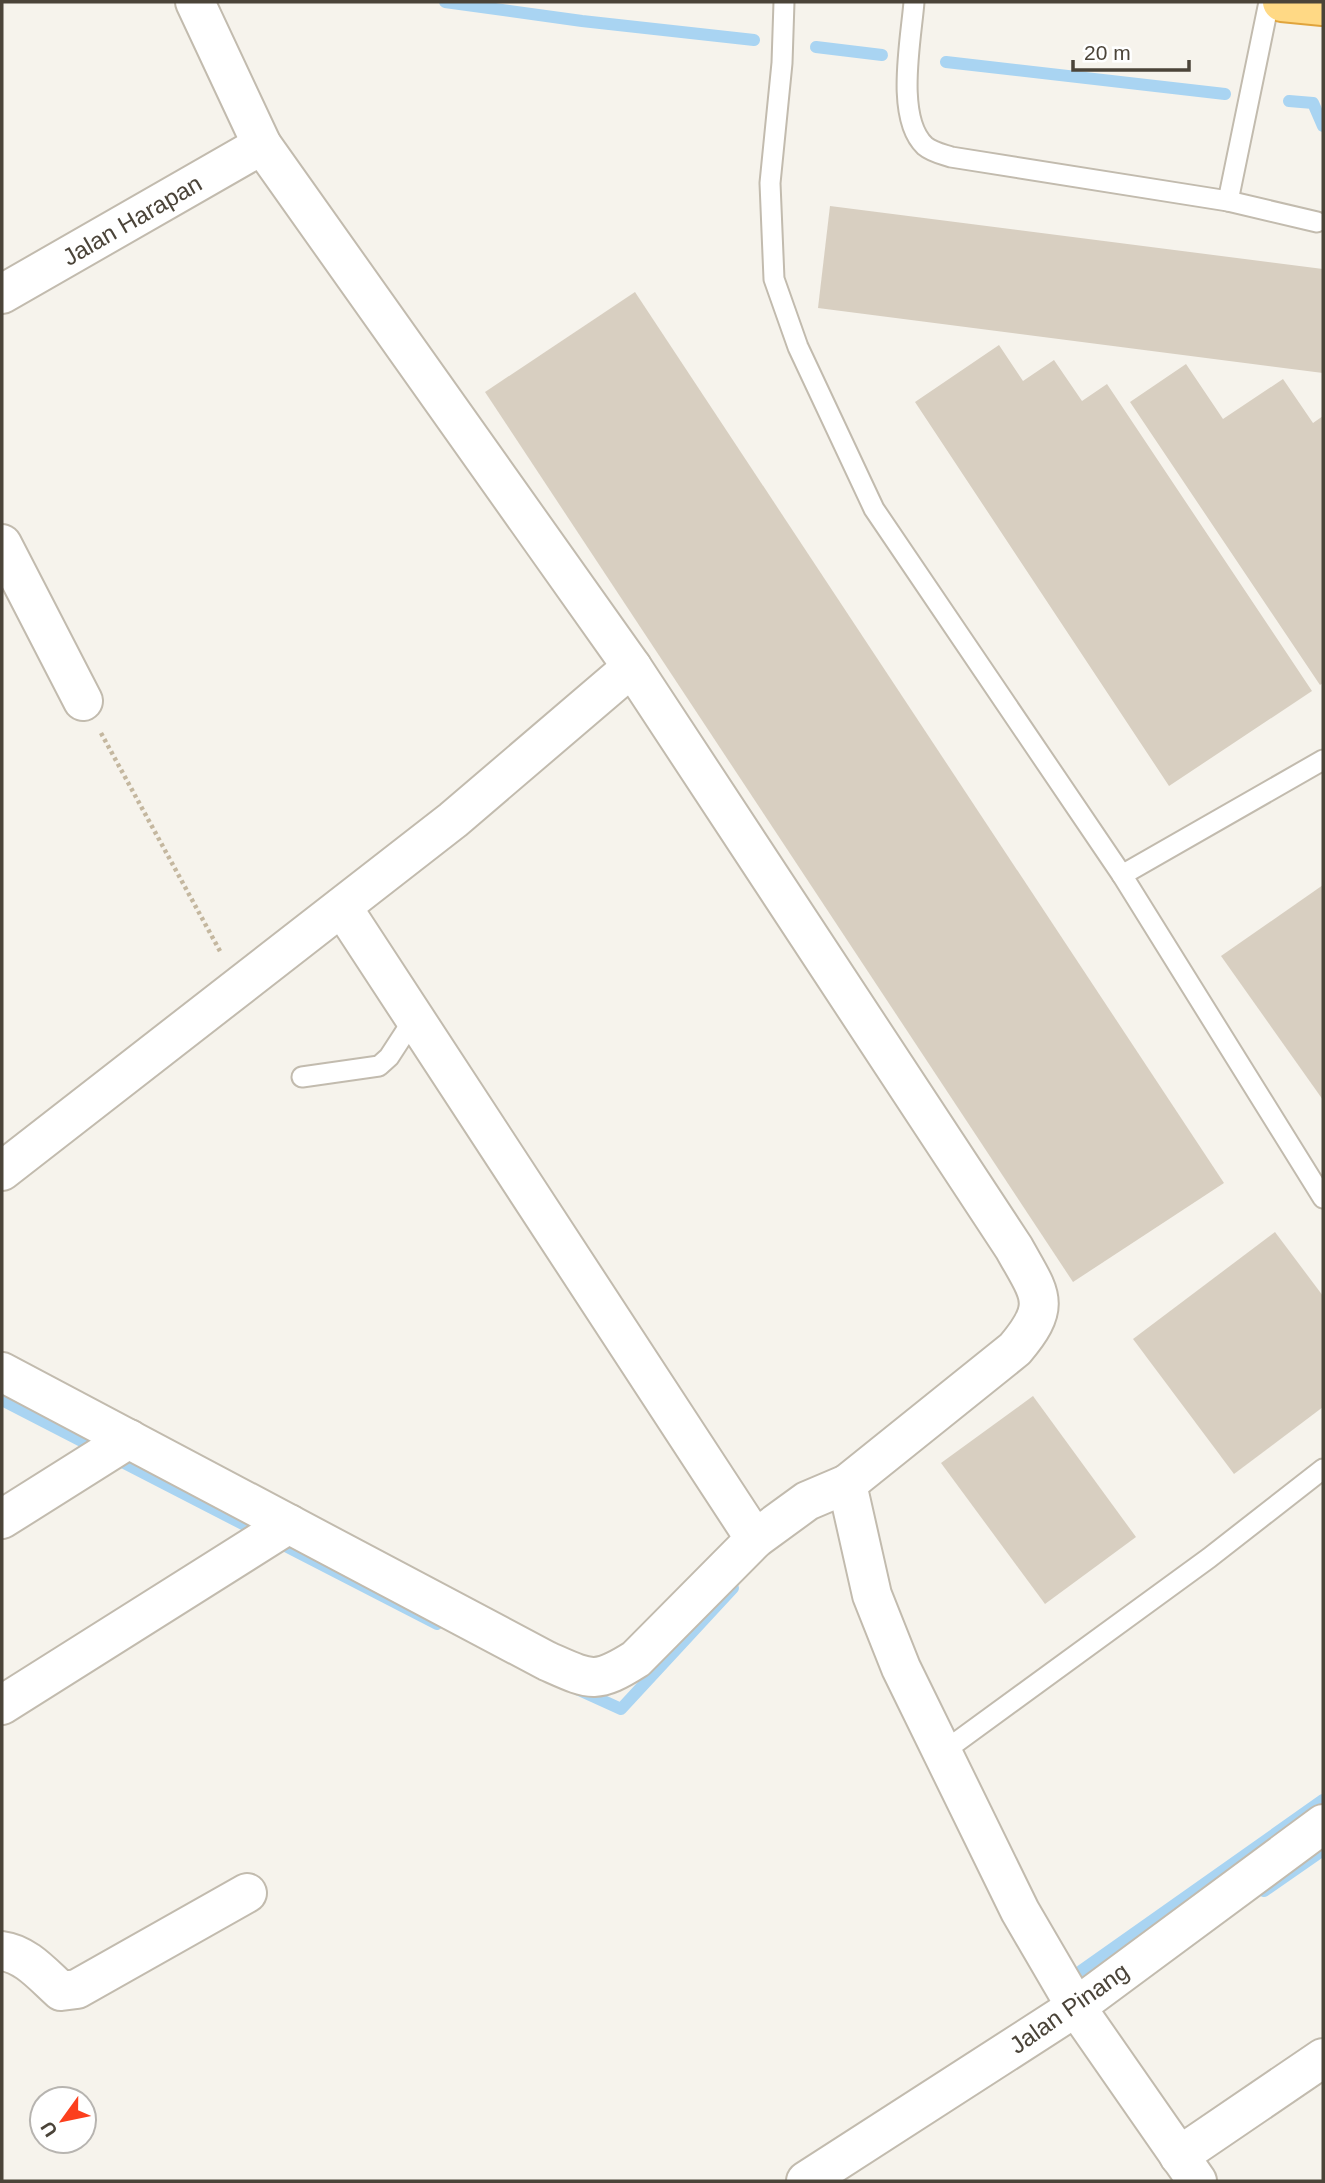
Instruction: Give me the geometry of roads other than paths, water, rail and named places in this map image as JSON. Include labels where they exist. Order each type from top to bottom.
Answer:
[{"type":"highway","points":[[1282,2],[1323,6]]},
{"type":"street","points":[[2,1372],[547,1661],[580,1676],[596,1679],[616,1671],[636,1658],[755,1539],[807,1501],[847,1484],[1016,1349],[1035,1326],[1041,1305],[1014,1248],[632,667],[262,145],[195,2]]},
{"type":"street","name":"Jalan Harapan","points":[[2,294],[262,145]]},
{"type":"street","points":[[2,544],[83,701]]},
{"type":"street","points":[[2,1171],[453,820],[632,667]]},
{"type":"street","points":[[342,907],[755,1539]]},
{"type":"street","points":[[2,1519],[129,1439]]},
{"type":"street","points":[[847,1484],[872,1595],[901,1668],[1020,1911],[1076,2007],[1188,2169],[1323,2058]]},
{"type":"street","points":[[2,1705],[289,1524]]},
{"type":"street","name":"Jalan Pinang","points":[[806,2181],[1076,2007],[1323,1824]]},
{"type":"street","points":[[2,1951],[14,1952],[61,1991],[77,1989],[247,1893]]},
{"type":"lane","points":[[784,2],[782,63],[770,183],[774,279],[798,348],[874,509],[1122,875],[1323,1198]]},
{"type":"lane","points":[[914,2],[907,100],[914,130],[930,150],[951,156],[1228,201],[1317,222]]},
{"type":"lane","points":[[1228,201],[1269,2]]},
{"type":"lane","points":[[1122,875],[1323,760]]},
{"type":"lane","points":[[302,1077],[379,1066],[389,1057],[415,1017]]},
{"type":"lane","points":[[943,1752],[1209,1558],[1323,1469]]},
{"type":"waterway","points":[[445,2],[582,21],[754,40]]},
{"type":"waterway","points":[[816,47],[882,55]]},
{"type":"waterway","points":[[946,62],[1225,94]]},
{"type":"waterway","points":[[1289,101],[1313,103],[1323,126]]},
{"type":"waterway","points":[[2,1400],[437,1624]]},
{"type":"waterway","points":[[577,1689],[621,1709],[733,1588]]},
{"type":"waterway","points":[[1081,1971],[1323,1800]]},
{"type":"waterway","points":[[1264,1891],[1323,1850]]}]
